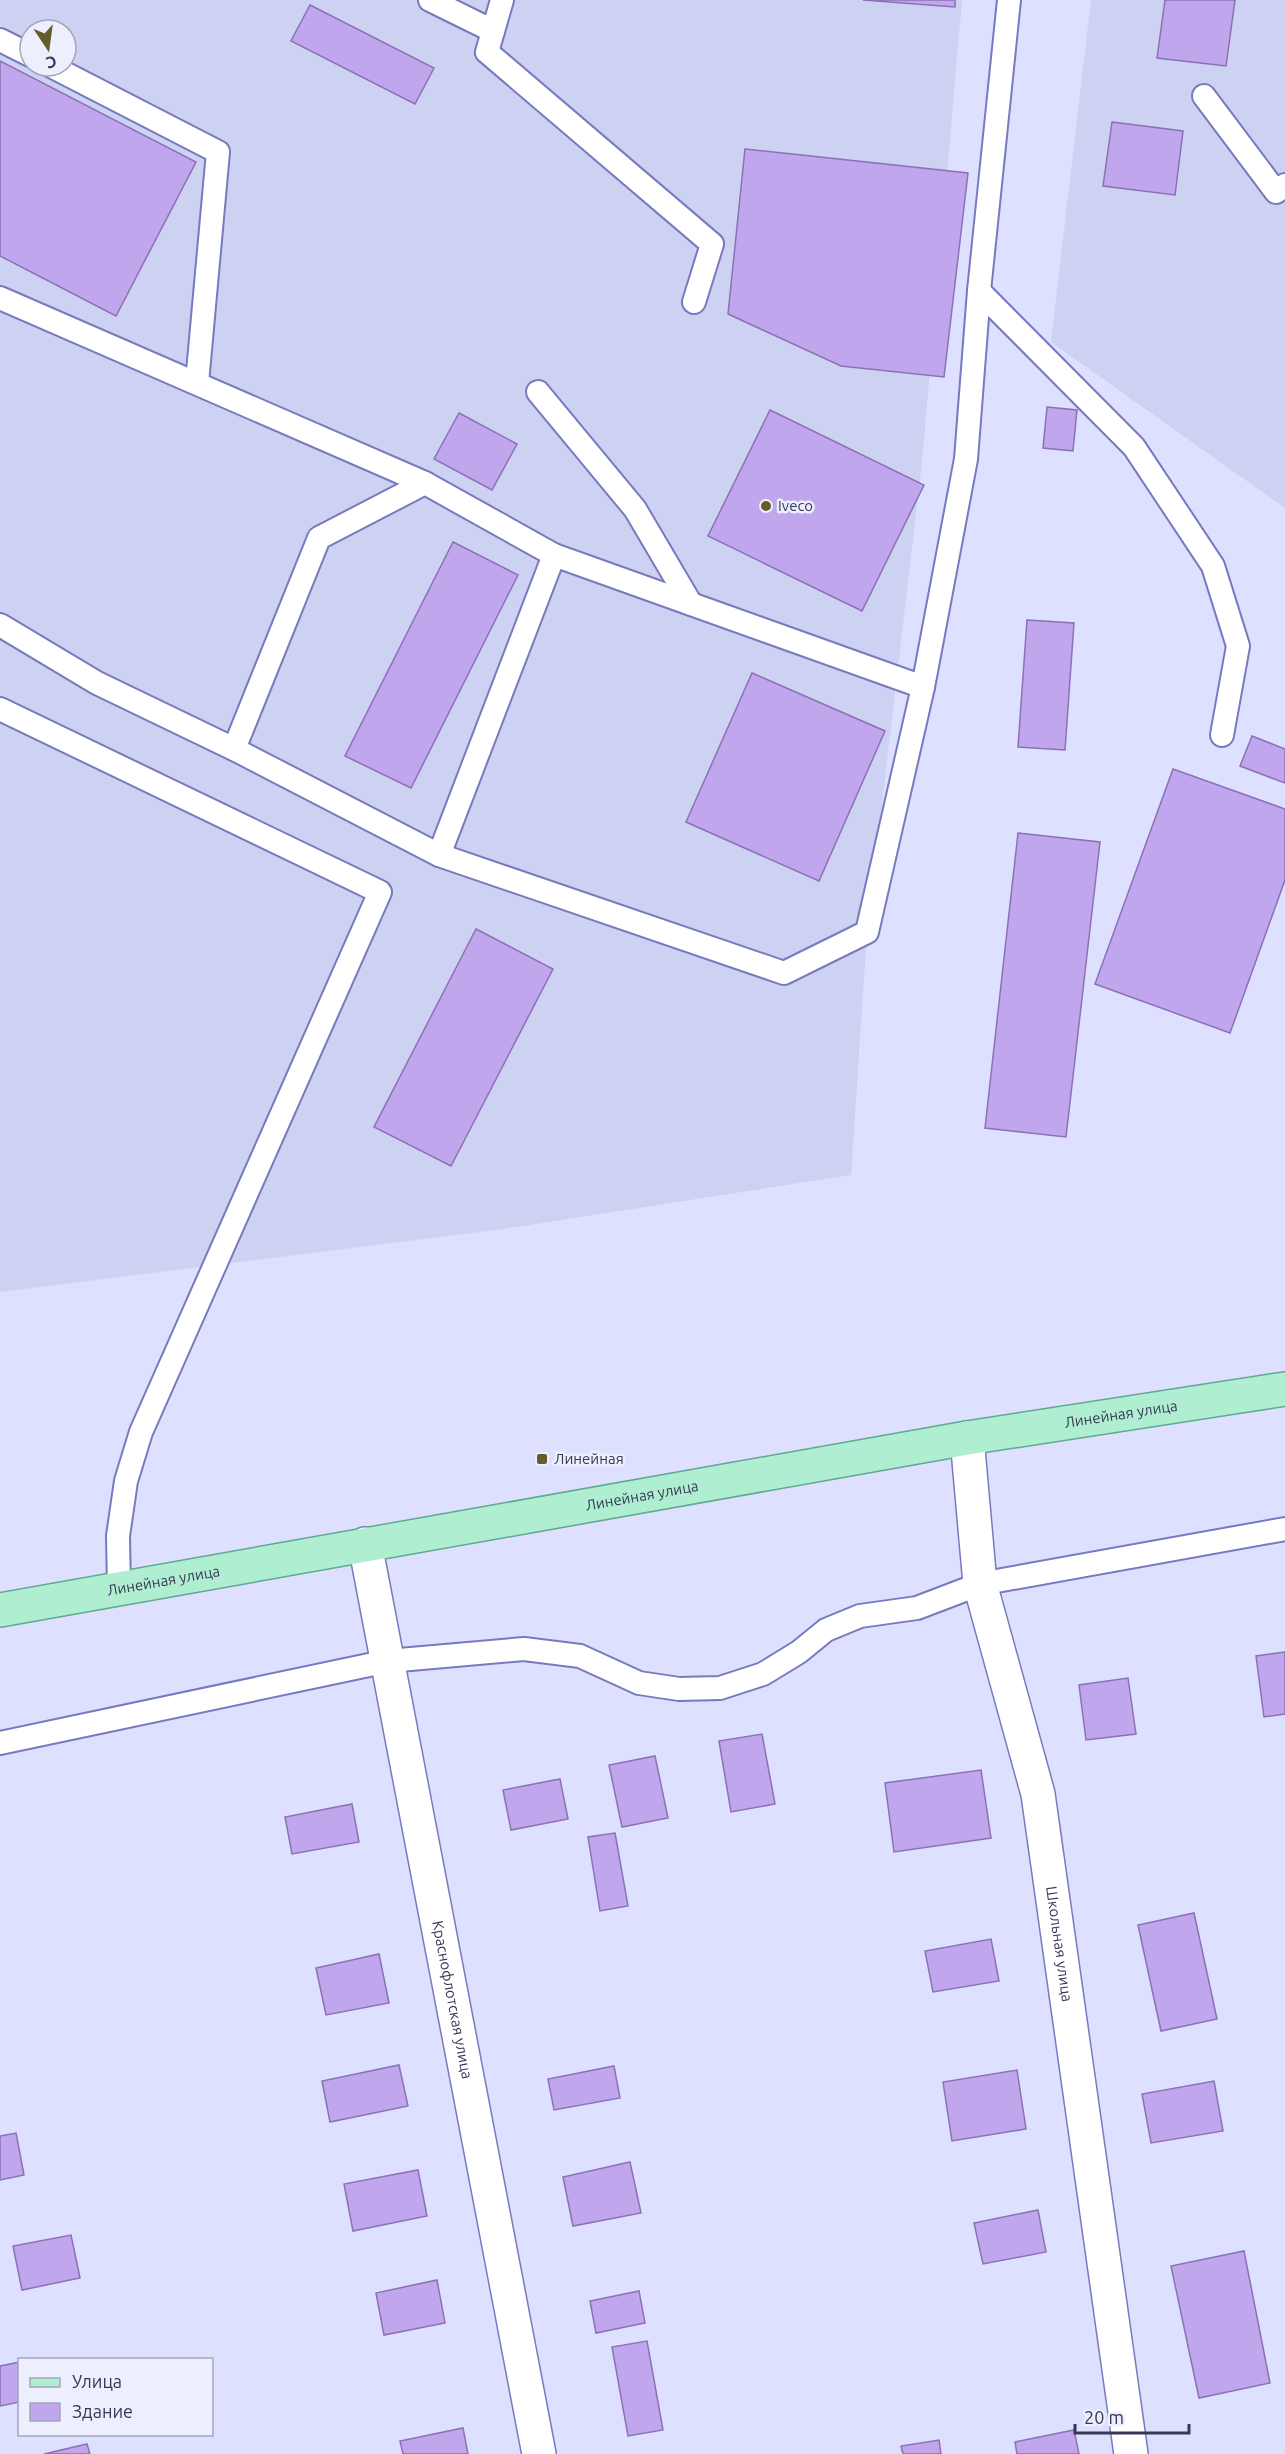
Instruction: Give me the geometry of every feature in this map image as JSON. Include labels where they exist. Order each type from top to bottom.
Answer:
[{"type":"main road","name":"Линейная улица","points":[[0,1610],[967,1438],[1285,1389]]},
{"type":"street","name":"Школьная улица","points":[[967,1438],[980,1584],[1038,1794],[1131,2454]]},
{"type":"street","name":"Краснофлотская улица","points":[[365,1545],[539,2454]]},
{"type":"lane","points":[[430,0],[493,31]]},
{"type":"lane","points":[[501,0],[488,52],[712,244],[694,302]]},
{"type":"lane","points":[[0,625],[97,683],[234,749],[439,855],[784,973],[867,932],[923,687],[966,459],[979,291],[1009,0]]},
{"type":"lane","points":[[0,40],[18,49]]},
{"type":"lane","points":[[74,78],[218,152],[197,383]]},
{"type":"lane","points":[[1204,96],[1275,192],[1285,185]]},
{"type":"lane","points":[[979,291],[1134,447],[1213,566],[1238,646],[1222,735]]},
{"type":"lane","points":[[0,298],[425,483],[554,555],[923,687]]},
{"type":"lane","points":[[538,392],[635,508],[691,604]]},
{"type":"lane","points":[[234,749],[319,538],[425,483]]},
{"type":"lane","points":[[439,855],[554,555]]},
{"type":"lane","points":[[0,709],[381,892],[141,1432],[126,1481],[118,1536],[119,1589]]},
{"type":"lane","points":[[0,1743],[388,1661],[524,1649],[580,1656],[639,1683],[679,1689],[720,1688],[763,1674],[799,1652],[826,1630],[860,1616],[917,1608],[980,1584],[1285,1529]]},
{"type":"shaded area","points":[[0,0],[962,0],[922,462],[867,932],[851,1175],[503,1229],[0,1292]]},
{"type":"shaded area","points":[[1091,0],[1285,0],[1285,508],[1051,342]]},
{"type":"building","points":[[863,0],[955,0],[955,7]]},
{"type":"building","points":[[1165,0],[1235,0],[1226,66],[1157,58]]},
{"type":"building","points":[[310,5],[434,68],[415,104],[291,41]]},
{"type":"building","points":[[0,61],[18,70],[18,78],[33,78],[196,162],[116,316],[0,256]]},
{"type":"building","points":[[1112,122],[1183,131],[1175,195],[1103,186]]},
{"type":"building","points":[[745,149],[968,173],[944,377],[841,366],[728,314]]},
{"type":"building","points":[[1047,407],[1077,410],[1073,451],[1043,448]]},
{"type":"building","points":[[770,410],[924,485],[862,611],[708,536]]},
{"type":"building","points":[[459,413],[517,444],[492,490],[434,459]]},
{"type":"building","points":[[453,542],[518,575],[411,788],[345,756]]},
{"type":"building","points":[[1027,620],[1074,623],[1065,750],[1018,747]]},
{"type":"building","points":[[752,673],[885,731],[819,881],[686,822]]},
{"type":"building","points":[[1252,736],[1285,749],[1285,783],[1240,766]]},
{"type":"building","points":[[1173,769],[1285,809],[1285,880],[1230,1033],[1095,984]]},
{"type":"building","points":[[1018,833],[1100,842],[1066,1137],[985,1128]]},
{"type":"building","points":[[476,929],[553,969],[451,1166],[374,1127]]},
{"type":"building","points":[[1285,1652],[1285,1714],[1264,1717],[1256,1656]]},
{"type":"building","points":[[1128,1678],[1136,1734],[1086,1740],[1079,1685]]},
{"type":"building","points":[[762,1734],[775,1804],[731,1812],[719,1741]]},
{"type":"building","points":[[655,1756],[668,1818],[622,1827],[609,1765]]},
{"type":"building","points":[[981,1770],[991,1838],[894,1852],[885,1783]]},
{"type":"building","points":[[560,1779],[568,1819],[511,1830],[503,1790]]},
{"type":"building","points":[[352,1804],[359,1842],[292,1854],[285,1817]]},
{"type":"building","points":[[615,1833],[628,1906],[600,1911],[588,1837]]},
{"type":"building","points":[[1194,1913],[1217,2019],[1161,2031],[1138,1925]]},
{"type":"building","points":[[991,1939],[999,1981],[933,1992],[925,1951]]},
{"type":"building","points":[[379,1954],[389,2003],[326,2015],[316,1968]]},
{"type":"building","points":[[399,2065],[408,2106],[330,2122],[322,2081]]},
{"type":"building","points":[[614,2066],[620,2098],[554,2110],[548,2079]]},
{"type":"building","points":[[1017,2070],[1026,2129],[952,2141],[943,2082]]},
{"type":"building","points":[[1214,2081],[1223,2131],[1151,2143],[1142,2094]]},
{"type":"building","points":[[16,2133],[24,2175],[0,2180],[0,2136]]},
{"type":"building","points":[[630,2162],[641,2213],[573,2226],[563,2177]]},
{"type":"building","points":[[418,2170],[427,2216],[353,2231],[344,2184]]},
{"type":"building","points":[[1038,2210],[1046,2252],[983,2264],[974,2223]]},
{"type":"building","points":[[71,2235],[80,2278],[22,2290],[13,2246]]},
{"type":"building","points":[[1244,2251],[1270,2383],[1199,2398],[1171,2266]]},
{"type":"building","points":[[437,2280],[445,2323],[384,2335],[376,2293]]},
{"type":"building","points":[[639,2291],[645,2323],[596,2333],[590,2301]]},
{"type":"building","points":[[647,2341],[663,2430],[628,2436],[612,2347]]},
{"type":"building","points":[[18,2362],[18,2402],[0,2406],[0,2366]]},
{"type":"building","points":[[463,2428],[468,2454],[403,2454],[400,2441]]},
{"type":"building","points":[[1074,2430],[1079,2454],[1017,2454],[1015,2442]]},
{"type":"building","points":[[939,2440],[941,2454],[903,2454],[901,2446]]},
{"type":"building","points":[[87,2444],[90,2454],[44,2454]]},
{"type":"place","name":"Iveco","points":[[766,506]]},
{"type":"place","name":"Линейная","points":[[542,1459]]}]
